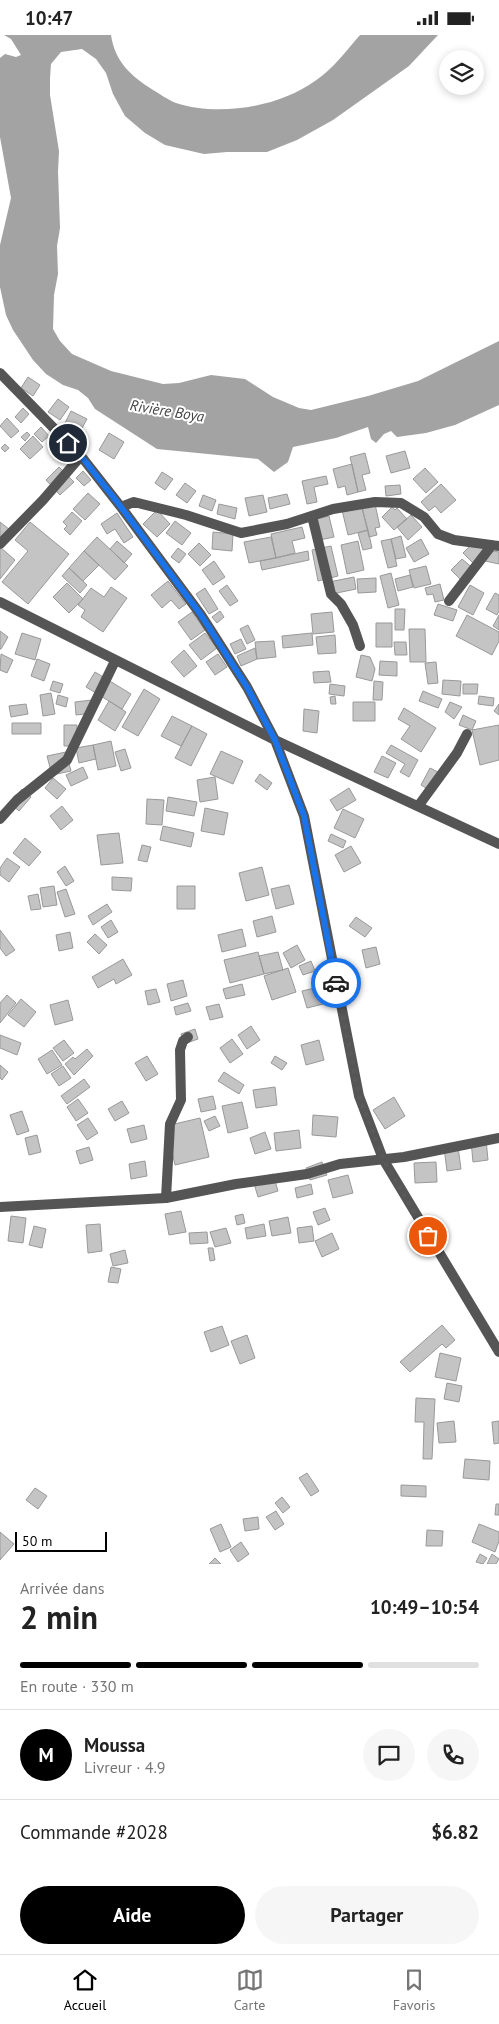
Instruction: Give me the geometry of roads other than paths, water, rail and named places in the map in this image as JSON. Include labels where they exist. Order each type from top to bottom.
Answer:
[{"type":"street","points":[[0,373],[81,456],[121,507],[201,615],[247,687],[275,740],[304,816],[359,1096],[383,1159],[499,1352]]},
{"type":"street","points":[[0,544],[43,500],[81,456]]},
{"type":"street","points":[[121,507],[134,502],[186,515],[241,533],[287,524],[333,509],[375,502],[401,503],[424,517],[438,534],[454,540],[495,545]]},
{"type":"street","points":[[312,516],[331,595],[341,604],[360,646]]},
{"type":"street","points":[[449,601],[495,545]]},
{"type":"street","points":[[0,602],[275,740],[499,844]]},
{"type":"street","points":[[0,819],[17,799],[66,760],[115,661]]},
{"type":"street","points":[[418,805],[457,753],[466,734]]},
{"type":"street","points":[[166,1198],[170,1124],[181,1100],[180,1050],[183,1041],[188,1037]]},
{"type":"street","points":[[0,1207],[166,1198],[236,1184],[307,1173],[340,1164],[383,1159],[499,1137]]},
{"type":"water","name":"Rivière Boya","points":[[4,35],[111,35],[120,61],[131,74],[167,99],[193,107],[229,109],[267,103],[300,90],[328,71],[360,35],[438,35],[409,66],[333,120],[297,140],[267,152],[204,154],[165,145],[145,133],[125,116],[113,94],[106,73],[96,59],[82,49],[61,52],[51,64],[50,78],[50,95],[59,151],[60,228],[57,246],[58,274],[54,295],[53,329],[60,341],[72,354],[111,371],[163,384],[179,383],[211,375],[245,379],[273,397],[299,408],[311,410],[418,381],[499,341],[499,405],[455,425],[426,433],[397,437],[391,431],[384,434],[376,443],[371,439],[368,427],[336,438],[293,447],[288,462],[274,472],[258,459],[157,449],[95,409],[88,398],[78,390],[63,385],[46,374],[33,360],[13,330],[6,315],[0,287],[0,245],[11,198],[0,137],[0,58],[5,54],[16,57],[21,55],[11,39]]}]
